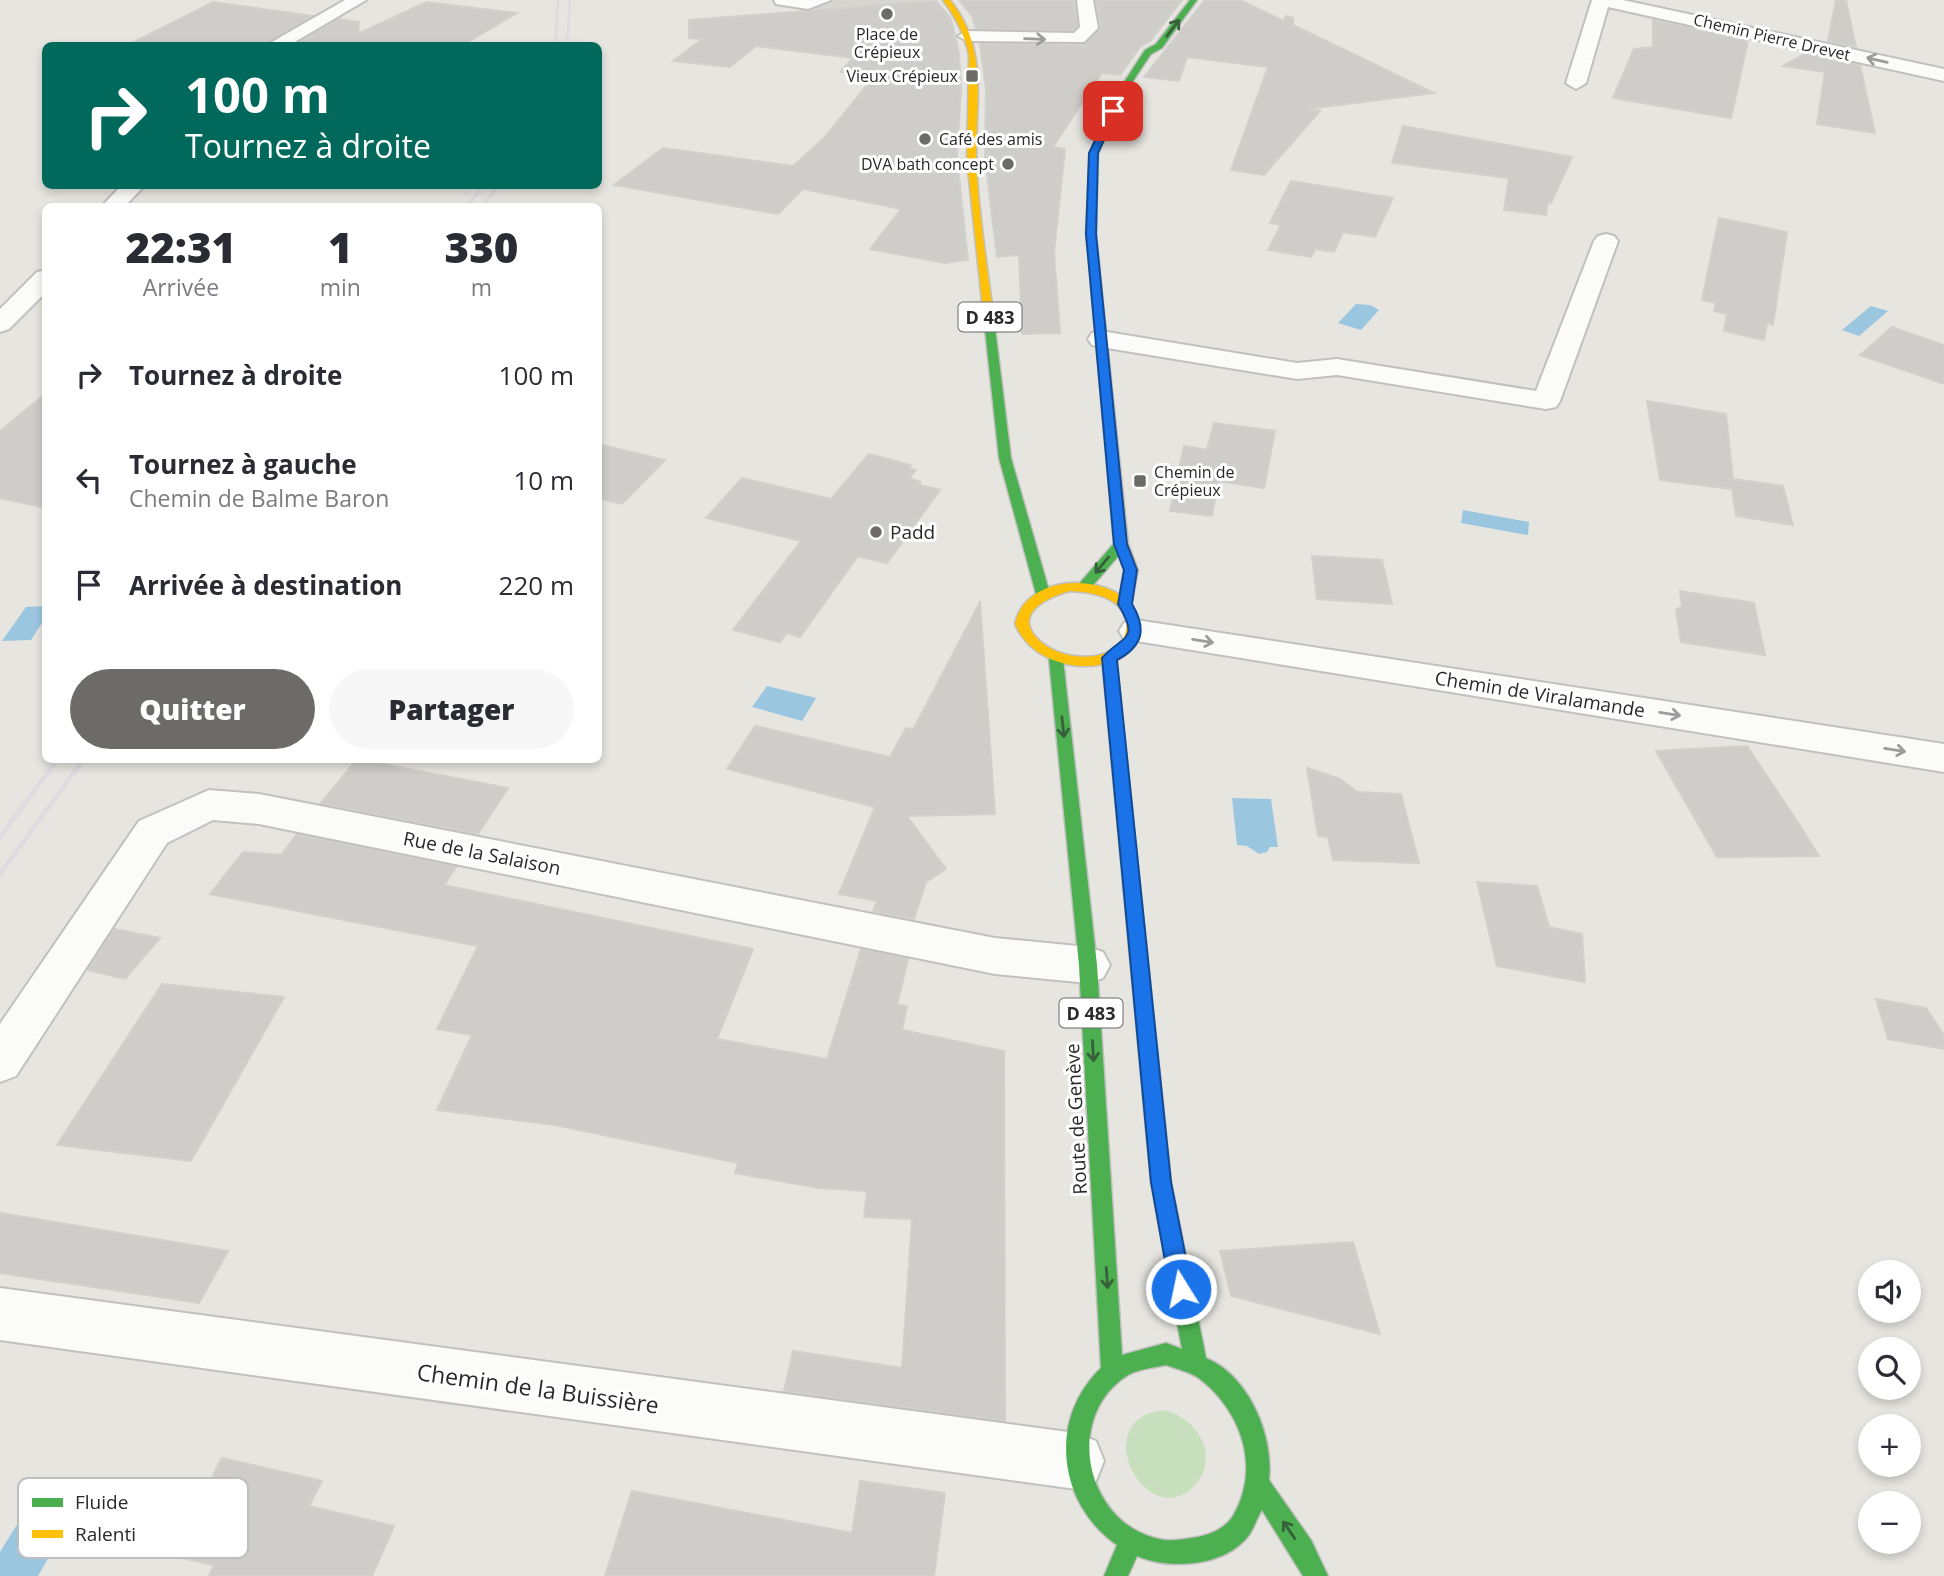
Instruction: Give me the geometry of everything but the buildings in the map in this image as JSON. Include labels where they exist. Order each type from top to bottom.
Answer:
[{"type":"main road","name":"D 483","points":[[946,0],[959,13],[967,36],[974,110],[971,158],[1005,458],[1043,594]]},
{"type":"main road","points":[[1130,618],[1114,596],[1084,587],[1043,594],[1030,603],[1022,614],[1020,625],[1030,645],[1056,659],[1092,663],[1122,651],[1130,618],[1131,570],[1121,544],[1091,234],[1094,153],[1123,90],[1148,52],[1160,46],[1194,0]]},
{"type":"main road","points":[[1146,33],[1140,45],[1148,52]]},
{"type":"main road","points":[[1084,587],[1121,544]]},
{"type":"main road","name":"D 483","points":[[1109,658],[1161,1182],[1195,1361]]},
{"type":"main road","name":"Route de Genève","points":[[1056,659],[1088,965],[1112,1368]]},
{"type":"main road","points":[[1166,1354],[1195,1361],[1220,1376],[1240,1398],[1254,1425],[1261,1454],[1259,1486],[1248,1514],[1229,1538],[1204,1552],[1179,1556],[1154,1553],[1130,1542],[1105,1521],[1086,1493],[1076,1461],[1076,1432],[1083,1407],[1095,1385],[1112,1368],[1138,1357],[1166,1354]]},
{"type":"main road","points":[[1259,1486],[1302,1549],[1316,1576]]},
{"type":"main road","points":[[1116,1576],[1130,1542]]},
{"type":"main road","points":[[1204,1552],[1217,1568]]},
{"type":"street","points":[[281,42],[358,0]]},
{"type":"street","points":[[782,0],[808,4],[823,0]]},
{"type":"street","points":[[967,36],[1078,38],[1089,28],[1085,0]]},
{"type":"street","points":[[1576,83],[1601,0]]},
{"type":"street","name":"Chemin Pierre Drevet","points":[[1601,0],[1944,75]]},
{"type":"street","points":[[116,203],[130,189]]},
{"type":"street","points":[[1101,339],[1297,371],[1337,367],[1546,401],[1606,241]]},
{"type":"street","points":[[0,324],[42,281]]},
{"type":"street","name":"Chemin de Viralamande","points":[[1130,618],[1944,758]]},
{"type":"street","name":"Rue de la Salaison","points":[[0,1062],[153,832],[209,805],[259,809],[995,956],[1088,965]]},
{"type":"street","name":"Chemin de la Buissière","points":[[0,1314],[1076,1461]]},
{"type":"green space","points":[[1164,1410],[1176,1414],[1196,1431],[1206,1453],[1201,1477],[1192,1488],[1174,1497],[1157,1495],[1142,1485],[1131,1468],[1126,1450],[1129,1432],[1141,1418]]},
{"type":"shaded area","name":"Place de Crépieux","points":[[775,0],[925,0],[932,6],[868,21]]},
{"type":"water","points":[[1356,304],[1370,305],[1379,310],[1361,330],[1338,323]]},
{"type":"water","points":[[1871,306],[1888,311],[1859,336],[1842,330]]},
{"type":"water","points":[[1463,510],[1529,522],[1528,535],[1461,523]]},
{"type":"water","points":[[42,606],[42,623],[31,640],[2,641],[26,607]]},
{"type":"water","points":[[767,686],[816,698],[802,721],[752,707]]},
{"type":"water","points":[[1232,798],[1271,799],[1278,847],[1270,847],[1267,852],[1259,854],[1247,846],[1237,845]]},
{"type":"water","points":[[18,1523],[18,1558],[48,1558],[38,1576],[0,1576],[0,1552]]},
{"type":"railway","points":[[555,42],[558,0]]},
{"type":"railway","points":[[567,42],[570,0]]},
{"type":"railway","points":[[469,203],[481,189]]},
{"type":"railway","points":[[485,203],[496,189]]},
{"type":"railway","points":[[0,837],[55,763]]},
{"type":"railway","points":[[0,874],[81,763]]},
{"type":"traffic: fast","points":[[1096,285],[1091,234],[1094,153],[1123,90],[1148,52],[1159,46],[1194,0]]},
{"type":"traffic: fast","points":[[989,320],[1005,458],[1043,594]]},
{"type":"traffic: fast","points":[[1084,587],[1121,544]]},
{"type":"traffic: fast","points":[[1109,658],[1161,1182],[1195,1361]]},
{"type":"traffic: fast","points":[[1056,659],[1088,965],[1112,1368]]},
{"type":"traffic: fast","points":[[1166,1354],[1206,1369],[1234,1396],[1252,1429],[1259,1465],[1255,1499],[1239,1528],[1212,1548],[1174,1553],[1156,1551],[1125,1536],[1104,1519],[1094,1506],[1080,1467],[1080,1421],[1093,1393],[1120,1367],[1166,1354]]},
{"type":"traffic: fast","points":[[1259,1486],[1302,1549],[1316,1576]]},
{"type":"traffic: fast","points":[[1116,1576],[1130,1542]]},
{"type":"traffic: slow","points":[[946,0],[959,16],[968,35],[972,55],[974,97],[971,160],[989,320]]},
{"type":"traffic: slow","points":[[1096,285],[1121,544],[1131,570],[1125,604]]},
{"type":"traffic: slow","points":[[1069,587],[1101,591],[1126,607],[1131,615],[1133,632],[1125,647],[1116,654],[1097,661],[1077,661],[1057,657],[1040,649],[1028,638],[1022,624],[1025,611],[1038,597],[1069,587]]},
{"type":"place","name":"Place de Crépieux","points":[[887,14]]},
{"type":"place","name":"Vieux Crépieux","points":[[972,76]]},
{"type":"place","name":"Café des amis","points":[[925,139]]},
{"type":"place","name":"DVA bath concept","points":[[1008,164]]},
{"type":"place","name":"Chemin de Crépieux","points":[[1140,481]]},
{"type":"place","name":"Padd","points":[[876,532]]},
{"type":"route","points":[[1113,111],[1094,153],[1091,234],[1121,544],[1131,570],[1125,604],[1132,613],[1136,631],[1122,651],[1109,658],[1161,1182],[1181,1289]]}]
